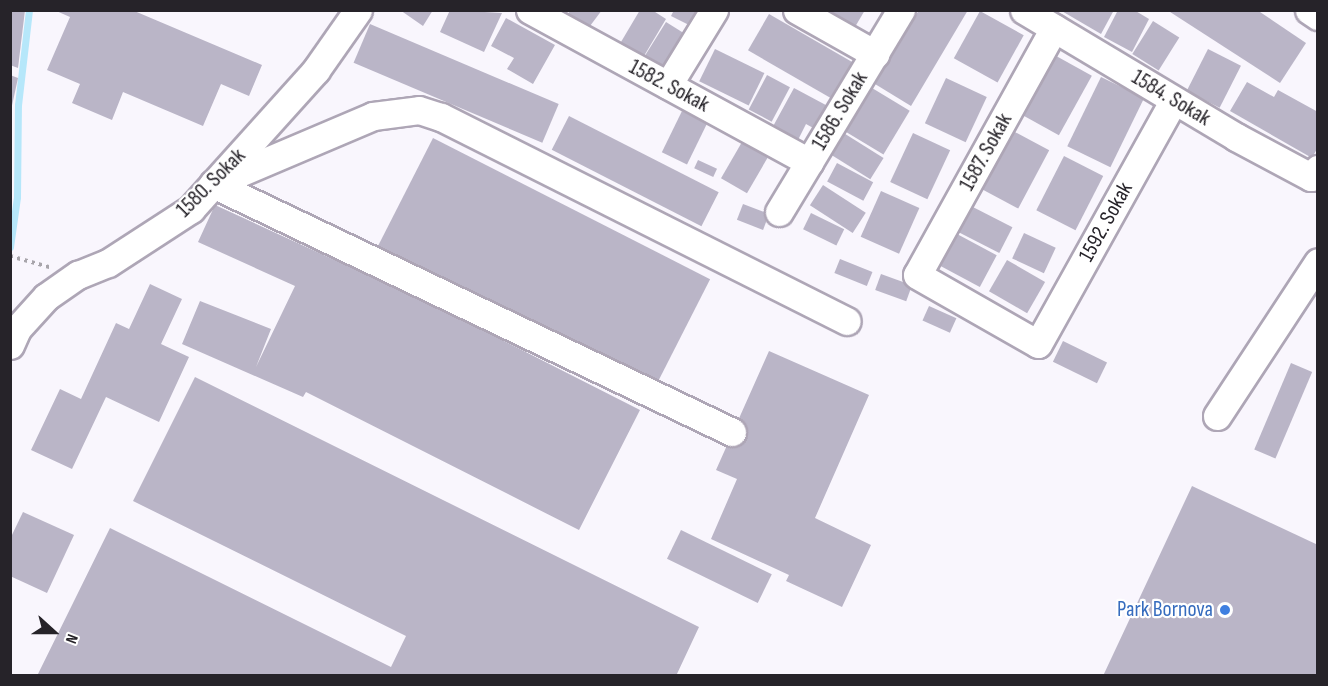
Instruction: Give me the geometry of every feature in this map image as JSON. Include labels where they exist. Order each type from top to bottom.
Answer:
[{"type":"street","name":"1580. Sokak","points":[[10,345],[17,328],[46,297],[78,275],[108,263],[191,209],[316,70],[358,10]]},
{"type":"street","name":"1582. Sokak","points":[[530,10],[809,162]]},
{"type":"street","points":[[668,85],[714,10]]},
{"type":"street","points":[[797,10],[875,54]]},
{"type":"street","name":"1586. Sokak","points":[[779,212],[901,10]]},
{"type":"street","name":"1584. Sokak","points":[[1024,10],[1174,100],[1311,177],[1317,170]]},
{"type":"street","points":[[1309,10],[1317,16]]},
{"type":"street","name":"1587. Sokak","points":[[1038,344],[917,275],[1054,28]]},
{"type":"street","name":"1592. Sokak","points":[[1038,344],[1174,100]]},
{"type":"street","points":[[213,184],[373,116],[420,110],[441,117],[847,321]]},
{"type":"street","points":[[213,184],[732,432]]},
{"type":"street","points":[[1217,416],[1317,262]]},
{"type":"path","points":[[10,256],[21,259]]},
{"type":"building","points":[[10,10],[25,10],[18,68],[10,65]]},
{"type":"building","points":[[54,10],[132,10],[262,65],[249,96],[221,84],[203,126],[123,92],[112,120],[72,103],[80,84],[47,70],[70,17]]},
{"type":"building","points":[[400,10],[433,10],[423,26]]},
{"type":"building","points":[[450,10],[502,13],[484,52],[440,32]]},
{"type":"building","points":[[571,10],[602,10],[587,30],[567,15]]},
{"type":"building","points":[[640,10],[652,10],[666,19],[641,61],[618,47]]},
{"type":"building","points":[[674,10],[706,10],[697,29],[671,16]]},
{"type":"building","points":[[828,10],[865,10],[855,27]]},
{"type":"building","points":[[919,10],[968,10],[911,106],[875,84]]},
{"type":"building","points":[[1060,10],[1114,10],[1101,34]]},
{"type":"building","points":[[1118,10],[1134,10],[1149,19],[1132,52],[1104,37]]},
{"type":"building","points":[[1167,10],[1257,10],[1306,43],[1280,83]]},
{"type":"building","points":[[980,11],[1024,35],[998,82],[954,58]]},
{"type":"building","points":[[769,14],[860,66],[839,103],[748,50]]},
{"type":"building","points":[[506,18],[555,45],[533,84],[507,69],[514,58],[491,46]]},
{"type":"building","points":[[1153,21],[1179,37],[1159,71],[1132,54]]},
{"type":"building","points":[[666,22],[687,35],[663,74],[642,61]]},
{"type":"building","points":[[370,24],[559,104],[542,143],[354,63]]},
{"type":"building","points":[[715,49],[764,73],[749,105],[699,81]]},
{"type":"building","points":[[1208,49],[1241,66],[1220,108],[1187,91]]},
{"type":"building","points":[[1049,52],[1092,76],[1059,135],[1016,111]]},
{"type":"building","points":[[10,75],[18,78],[11,110],[10,110]]},
{"type":"building","points":[[767,75],[790,87],[772,122],[749,109]]},
{"type":"building","points":[[1101,77],[1144,98],[1110,167],[1067,146]]},
{"type":"building","points":[[946,78],[987,97],[966,142],[925,123]]},
{"type":"building","points":[[1247,82],[1274,97],[1278,90],[1318,112],[1318,147],[1312,158],[1230,111]]},
{"type":"building","points":[[794,88],[837,111],[824,134],[806,124],[796,144],[771,130]]},
{"type":"building","points":[[872,88],[910,111],[883,154],[846,132]]},
{"type":"building","points":[[682,111],[707,123],[687,165],[662,152]]},
{"type":"building","points":[[569,116],[719,192],[701,226],[552,150]]},
{"type":"building","points":[[1013,131],[1049,150],[1018,209],[982,189]]},
{"type":"building","points":[[842,132],[884,158],[870,179],[829,153]]},
{"type":"building","points":[[913,133],[950,150],[927,199],[890,182]]},
{"type":"building","points":[[433,138],[710,279],[655,388],[378,247]]},
{"type":"building","points":[[742,142],[768,157],[747,193],[721,178]]},
{"type":"building","points":[[1064,156],[1103,176],[1076,230],[1036,210]]},
{"type":"building","points":[[698,160],[717,169],[713,177],[694,168]]},
{"type":"building","points":[[837,163],[873,182],[863,201],[827,182]]},
{"type":"building","points":[[823,185],[866,213],[853,233],[810,205]]},
{"type":"building","points":[[881,191],[919,208],[899,254],[861,237]]},
{"type":"building","points":[[743,204],[769,214],[763,230],[737,220]]},
{"type":"building","points":[[967,204],[1012,227],[999,253],[954,230]]},
{"type":"building","points":[[215,205],[363,273],[364,270],[640,410],[579,530],[306,392],[303,397],[182,344],[200,301],[271,329],[256,367],[295,286],[198,242]]},
{"type":"building","points":[[811,213],[844,229],[836,245],[803,229]]},
{"type":"building","points":[[1024,233],[1056,248],[1044,273],[1012,258]]},
{"type":"building","points":[[957,234],[997,255],[980,287],[940,266]]},
{"type":"building","points":[[840,259],[872,272],[867,286],[834,273]]},
{"type":"building","points":[[1007,260],[1045,282],[1027,313],[989,291]]},
{"type":"building","points":[[881,274],[912,285],[906,301],[875,290]]},
{"type":"building","points":[[150,284],[182,299],[161,344],[189,357],[159,422],[106,397],[72,469],[31,450],[60,389],[81,399],[116,323],[129,329]]},
{"type":"building","points":[[929,306],[956,318],[950,333],[922,321]]},
{"type":"building","points":[[1063,341],[1107,362],[1097,383],[1053,362]]},
{"type":"building","points":[[769,351],[869,395],[815,518],[871,545],[842,607],[786,581],[789,575],[711,539],[737,479],[716,470]]},
{"type":"building","points":[[1291,363],[1312,372],[1275,459],[1254,450]]},
{"type":"building","points":[[195,377],[699,627],[676,676],[37,676],[110,528],[391,667],[406,636],[133,501]]},
{"type":"building","name":"Park Bornova","points":[[1192,486],[1318,545],[1318,676],[1103,676]]},
{"type":"building","points":[[23,512],[74,535],[47,593],[10,576],[10,539]]},
{"type":"building","points":[[681,530],[772,574],[758,603],[667,559]]},
{"type":"waterway","points":[[10,247],[17,197],[18,105],[29,10]]},
{"type":"place","name":"Park Bornova","points":[[1225,610]]}]
